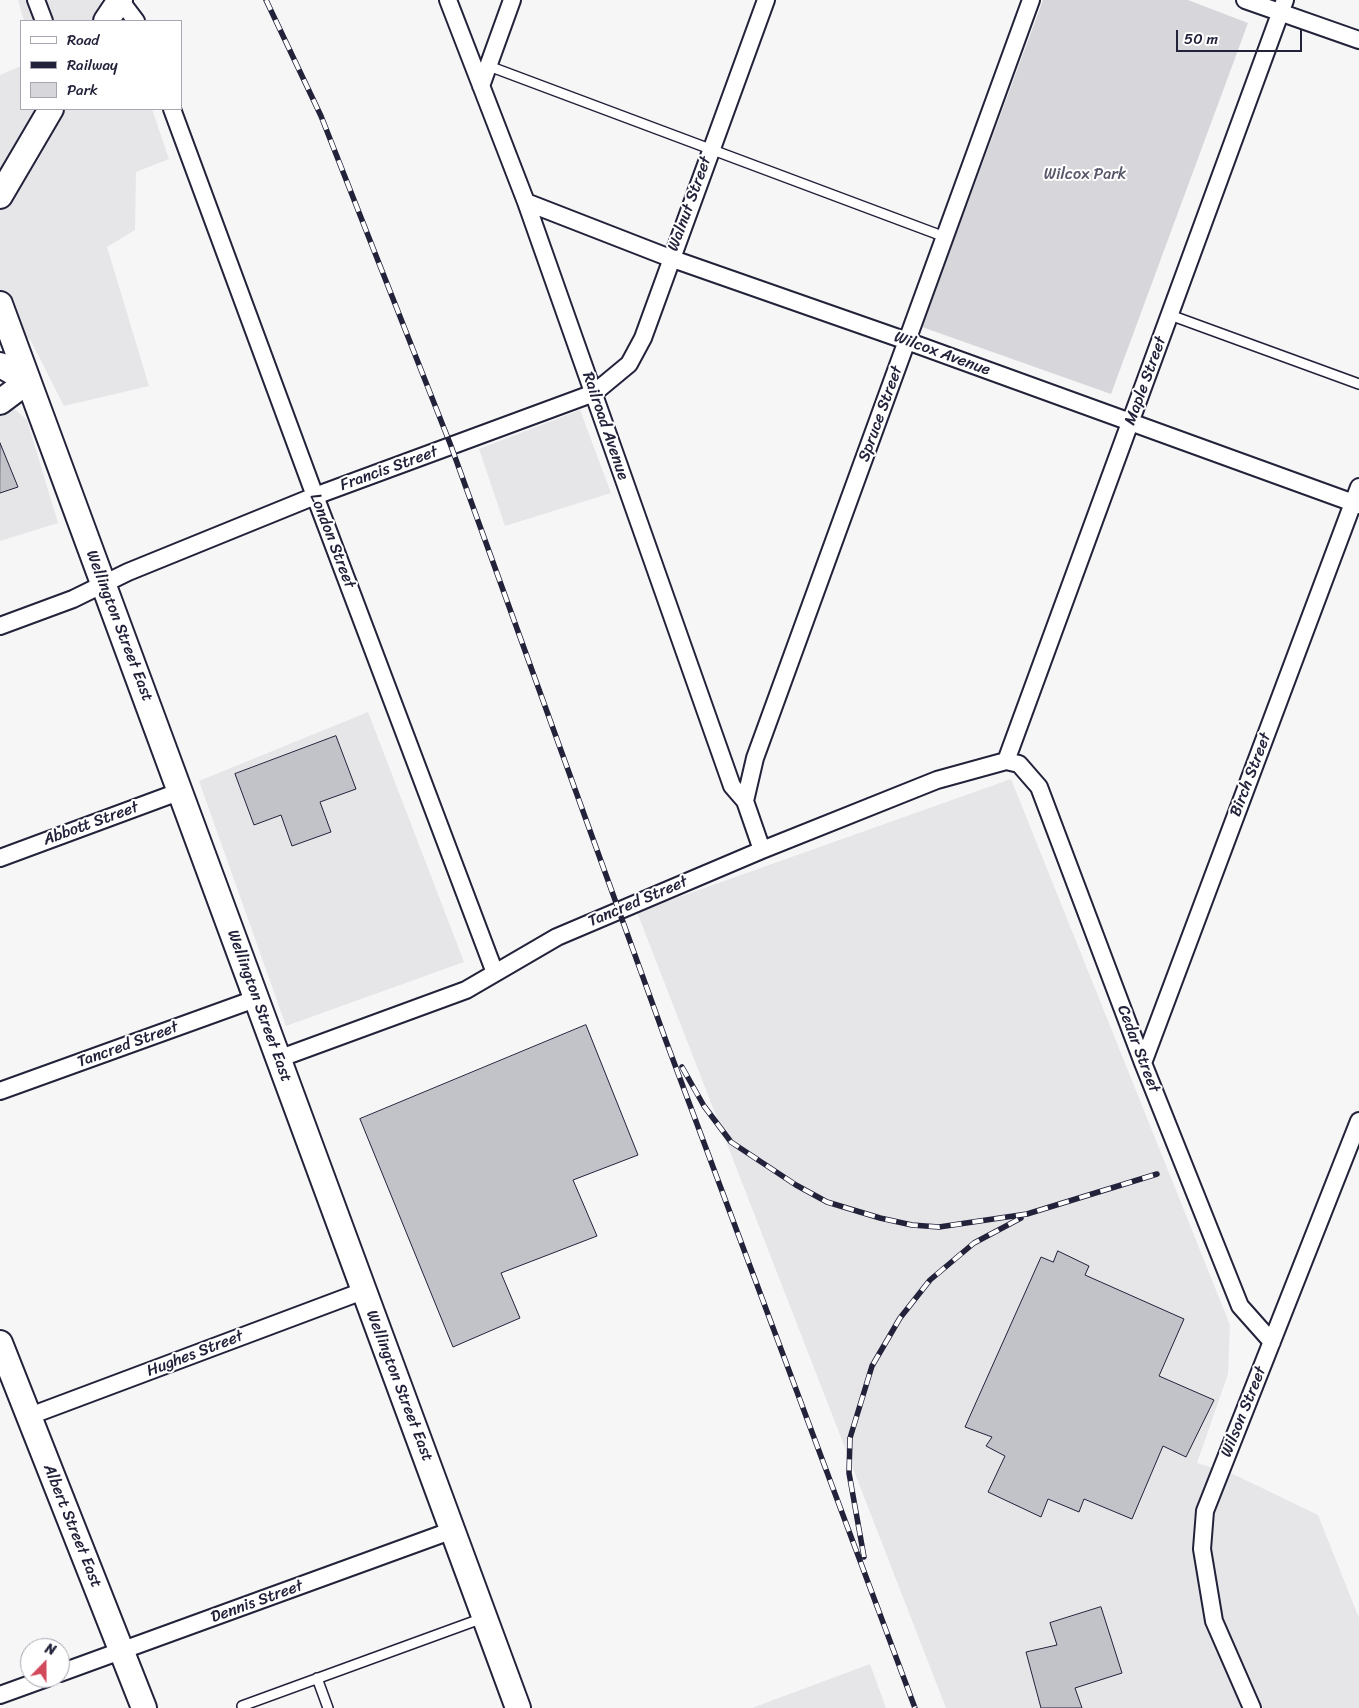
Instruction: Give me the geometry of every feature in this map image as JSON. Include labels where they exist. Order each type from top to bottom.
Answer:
[{"type":"main road","points":[[107,20],[120,0]]},
{"type":"main road","points":[[0,196],[50,110]]},
{"type":"main road","name":"Wellington Street East","points":[[0,304],[181,791],[255,999],[363,1291],[454,1530],[483,1618],[518,1708]]},
{"type":"main road","points":[[0,365],[28,381],[0,402]]},
{"type":"main road","name":"Albert Street East","points":[[0,1343],[27,1417],[123,1651],[144,1708]]},
{"type":"street","points":[[36,0],[44,20]]},
{"type":"street","points":[[120,0],[135,20]]},
{"type":"street","name":"Railroad Avenue","points":[[448,0],[526,202],[732,786],[745,801],[762,850]]},
{"type":"street","points":[[481,86],[512,0]]},
{"type":"street","name":"Walnut Street","points":[[594,393],[629,364],[643,338],[670,258],[766,0]]},
{"type":"street","name":"Spruce Street","points":[[745,801],[756,758],[1031,0]]},
{"type":"street","points":[[1245,0],[1282,7],[1359,40]]},
{"type":"street","name":"Maple Street","points":[[1006,761],[1131,424],[1282,7]]},
{"type":"street","name":"London Street","points":[[172,110],[315,496],[496,973]]},
{"type":"street","name":"Wilcox Avenue","points":[[526,202],[670,258],[907,341],[1131,424],[1356,504]]},
{"type":"street","name":"Francis Street","points":[[0,626],[73,599],[128,572],[315,496],[594,393]]},
{"type":"street","name":"Birch Street","points":[[1143,1063],[1356,504],[1359,487]]},
{"type":"street","name":"Tancred Street","points":[[278,1059],[466,990],[557,937],[762,850],[937,780],[1006,761]]},
{"type":"street","name":"Cedar Street","points":[[1006,761],[1018,764],[1039,787],[1143,1063],[1240,1306],[1272,1342]]},
{"type":"street","name":"Abbott Street","points":[[0,858],[181,791]]},
{"type":"street","name":"Tancred Street","points":[[0,1090],[255,999]]},
{"type":"street","name":"Wilson Street","points":[[1252,1708],[1214,1621],[1202,1549],[1204,1511],[1359,1121]]},
{"type":"street","name":"Hughes Street","points":[[27,1417],[363,1291]]},
{"type":"street","name":"Dennis Street","points":[[70,1670],[454,1530]]},
{"type":"street","points":[[0,1695],[20,1688]]},
{"type":"lane","points":[[469,54],[488,66],[945,237]]},
{"type":"lane","points":[[1170,314],[1359,384]]},
{"type":"lane","points":[[242,1706],[483,1618]]},
{"type":"lane","points":[[317,1678],[328,1708]]},
{"type":"shaded area","points":[[18,0],[100,0],[112,20],[24,20]]},
{"type":"shaded area","points":[[20,66],[20,110],[152,110],[169,159],[136,172],[135,230],[107,247],[149,386],[64,406],[30,339],[0,332],[0,75]]},
{"type":"shaded area","points":[[0,396],[27,420],[58,523],[0,541]]},
{"type":"shaded area","points":[[580,410],[611,493],[505,526],[479,449]]},
{"type":"shaded area","points":[[368,712],[464,962],[286,1026],[199,781]]},
{"type":"shaded area","points":[[1011,779],[1230,1325],[1228,1374],[1197,1463],[1233,1474],[1318,1515],[1359,1618],[1359,1708],[946,1708],[637,912]]},
{"type":"shaded area","points":[[870,1664],[886,1708],[752,1708]]},
{"type":"green space","name":"Wilcox Park","points":[[1043,0],[1188,0],[1248,23],[1111,394],[922,327]]},
{"type":"building","points":[[0,443],[18,487],[0,493]]},
{"type":"building","points":[[336,736],[356,789],[320,802],[331,832],[292,846],[281,815],[254,825],[235,774]]},
{"type":"building","points":[[586,1025],[638,1155],[573,1180],[597,1236],[501,1273],[520,1318],[453,1347],[360,1119]]},
{"type":"building","points":[[1058,1251],[1089,1266],[1085,1275],[1184,1319],[1159,1376],[1214,1400],[1186,1457],[1163,1446],[1132,1519],[1084,1499],[1079,1512],[1048,1499],[1041,1517],[988,1492],[1005,1456],[986,1446],[992,1437],[965,1427],[1041,1257],[1053,1262]]},
{"type":"building","points":[[1101,1607],[1122,1673],[1075,1688],[1082,1708],[1041,1708],[1026,1652],[1057,1645],[1050,1623]]},
{"type":"railway","points":[[266,0],[321,116],[451,446],[666,1041],[915,1708]]},
{"type":"railway","points":[[682,1067],[704,1106],[731,1142],[796,1185],[827,1202],[880,1218],[912,1225],[939,1227],[1027,1214],[1157,1174]]},
{"type":"railway","points":[[864,1557],[849,1473],[850,1438],[872,1366],[900,1318],[930,1280],[974,1243],[1021,1218]]}]
